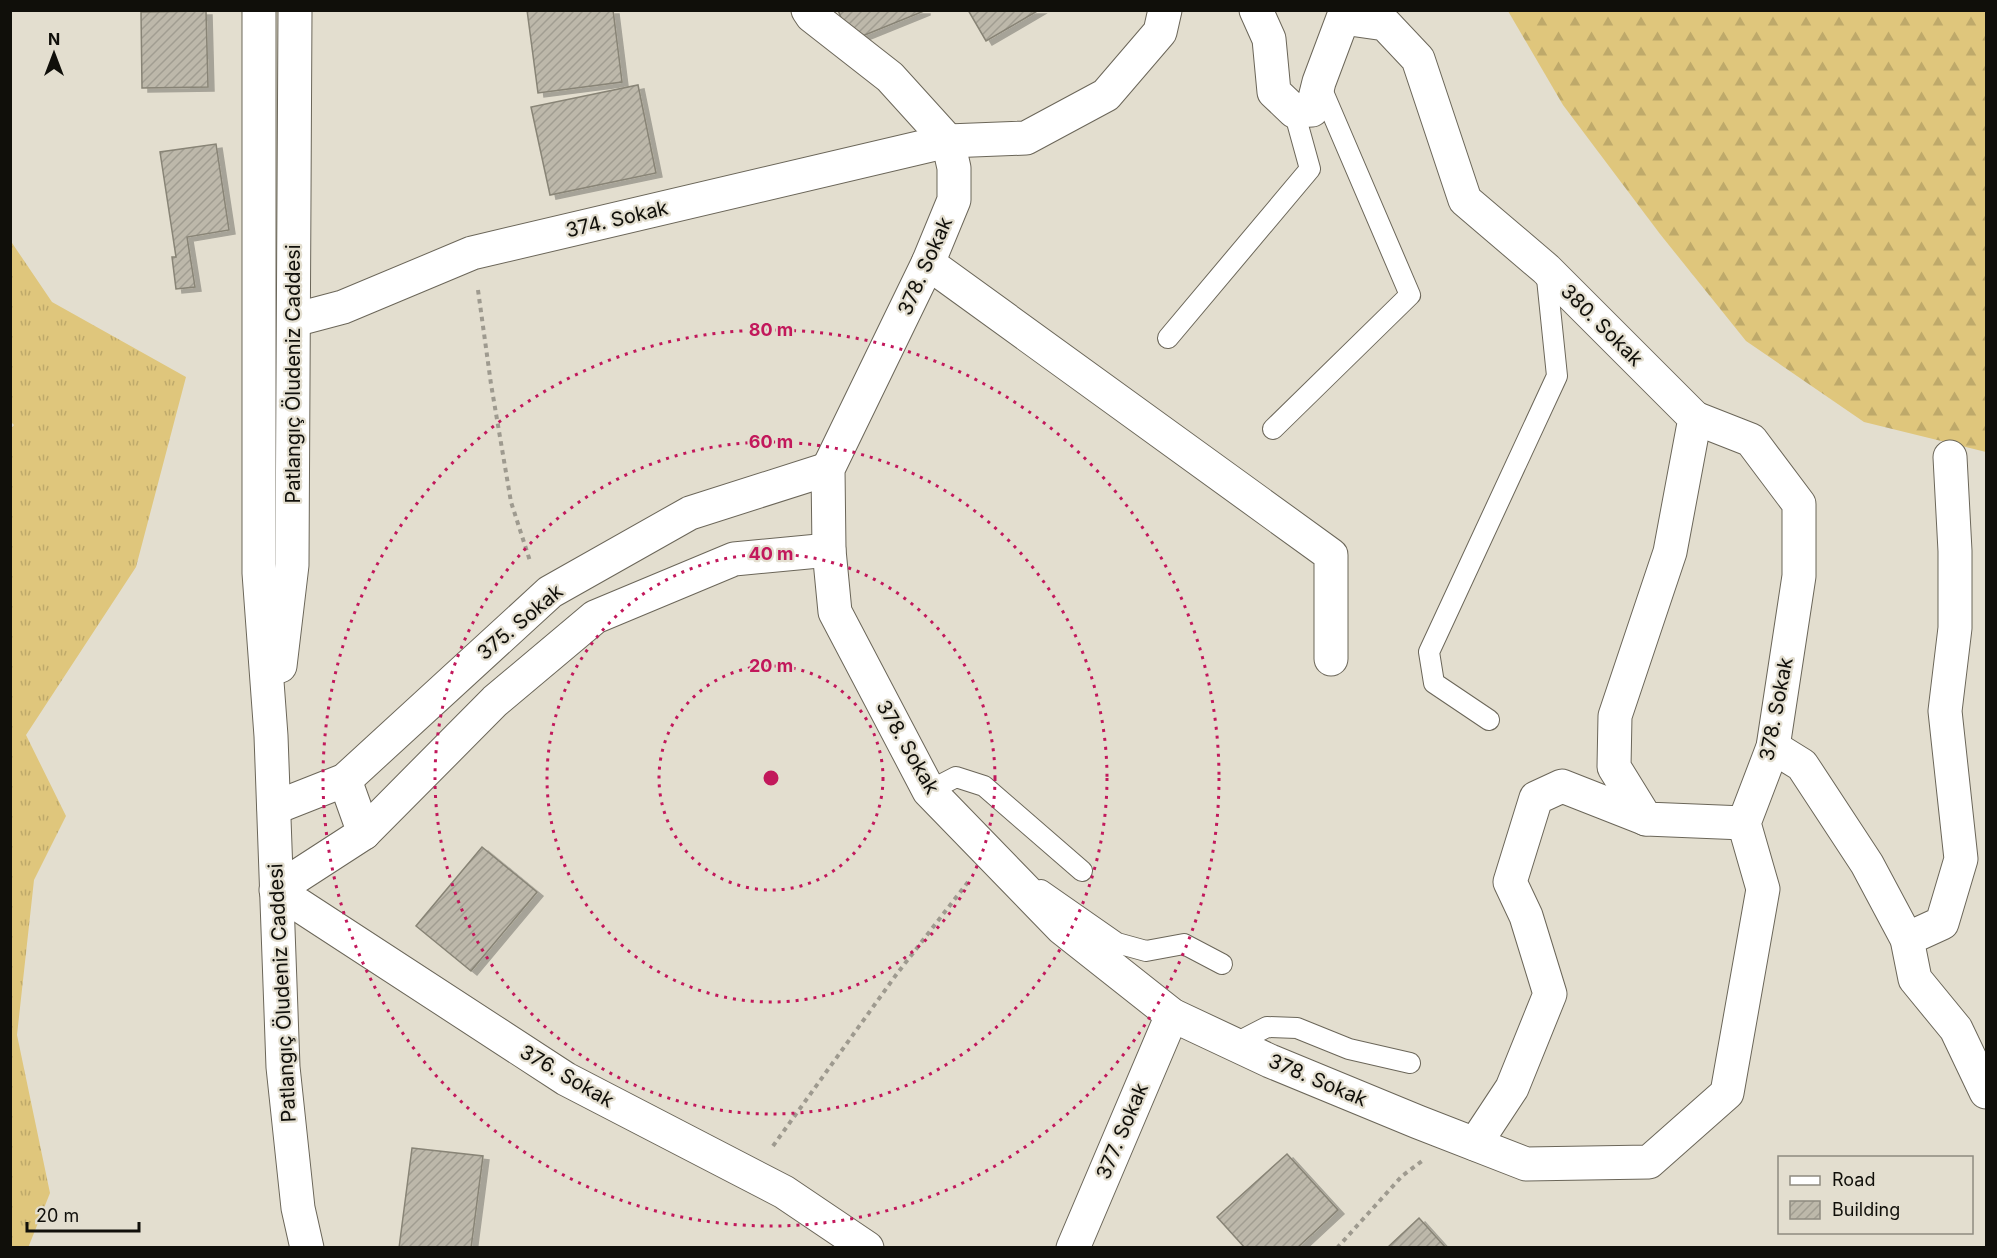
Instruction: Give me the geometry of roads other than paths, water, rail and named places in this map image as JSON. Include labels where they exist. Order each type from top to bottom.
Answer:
[{"type":"street","name":"Patlangıç Öludeniz Caddesi","points":[[260,10],[258,573],[271,736],[283,1067],[298,1208],[307,1248]]},
{"type":"street","name":"Patlangıç Öludeniz Caddesi","points":[[271,736],[292,565],[295,10]]},
{"type":"street","points":[[808,10],[812,16],[890,77],[948,141]]},
{"type":"street","name":"374. Sokak","points":[[294,320],[343,307],[472,253],[948,141],[1026,138],[1106,95],[1160,32],[1165,10]]},
{"type":"street","points":[[1256,10],[1269,39],[1274,92],[1294,111]]},
{"type":"street","name":"380. Sokak","points":[[1294,111],[1312,110],[1319,82],[1343,18],[1384,24],[1418,59],[1465,200],[1546,269],[1695,418]]},
{"type":"street","name":"378. Sokak","points":[[948,141],[954,168],[954,200],[928,263],[828,469],[829,550],[835,612],[928,791],[1062,928],[1172,1015],[1407,1118],[1526,1164],[1649,1162],[1727,1093],[1763,889],[1744,823],[1773,747],[1799,576],[1799,504],[1751,440],[1695,418]]},
{"type":"street","points":[[928,263],[1331,555],[1331,659]]},
{"type":"street","points":[[1646,819],[1614,767],[1615,716],[1670,552],[1695,418]]},
{"type":"street","points":[[1907,939],[1942,923],[1961,859],[1945,711],[1955,628],[1955,551],[1950,457]]},
{"type":"street","name":"375. Sokak","points":[[274,808],[345,780],[550,592],[690,513],[828,469]]},
{"type":"street","points":[[276,890],[364,833],[495,701],[595,617],[734,559],[829,550]]},
{"type":"street","points":[[1773,747],[1802,765],[1867,864],[1907,939],[1915,979],[1956,1029],[1986,1092]]},
{"type":"street","points":[[345,780],[364,833]]},
{"type":"street","points":[[1475,1144],[1512,1088],[1550,994],[1526,916],[1510,882],[1536,798],[1562,786],[1646,819],[1744,823]]},
{"type":"street","name":"376. Sokak","points":[[276,890],[566,1079],[784,1192],[857,1244]]},
{"type":"street","name":"377. Sokak","points":[[1073,1248],[1172,1015]]},
{"type":"lane","points":[[1273,429],[1410,295],[1319,82]]},
{"type":"lane","points":[[1168,338],[1310,169],[1294,111]]},
{"type":"lane","points":[[1489,720],[1434,683],[1429,652],[1557,376],[1546,269]]},
{"type":"lane","points":[[928,791],[956,777],[984,786],[1082,871]]},
{"type":"lane","points":[[990,854],[1117,943],[1146,951],[1184,944],[1222,964]]},
{"type":"lane","points":[[1234,1044],[1267,1027],[1297,1028],[1349,1049],[1410,1063]]}]
